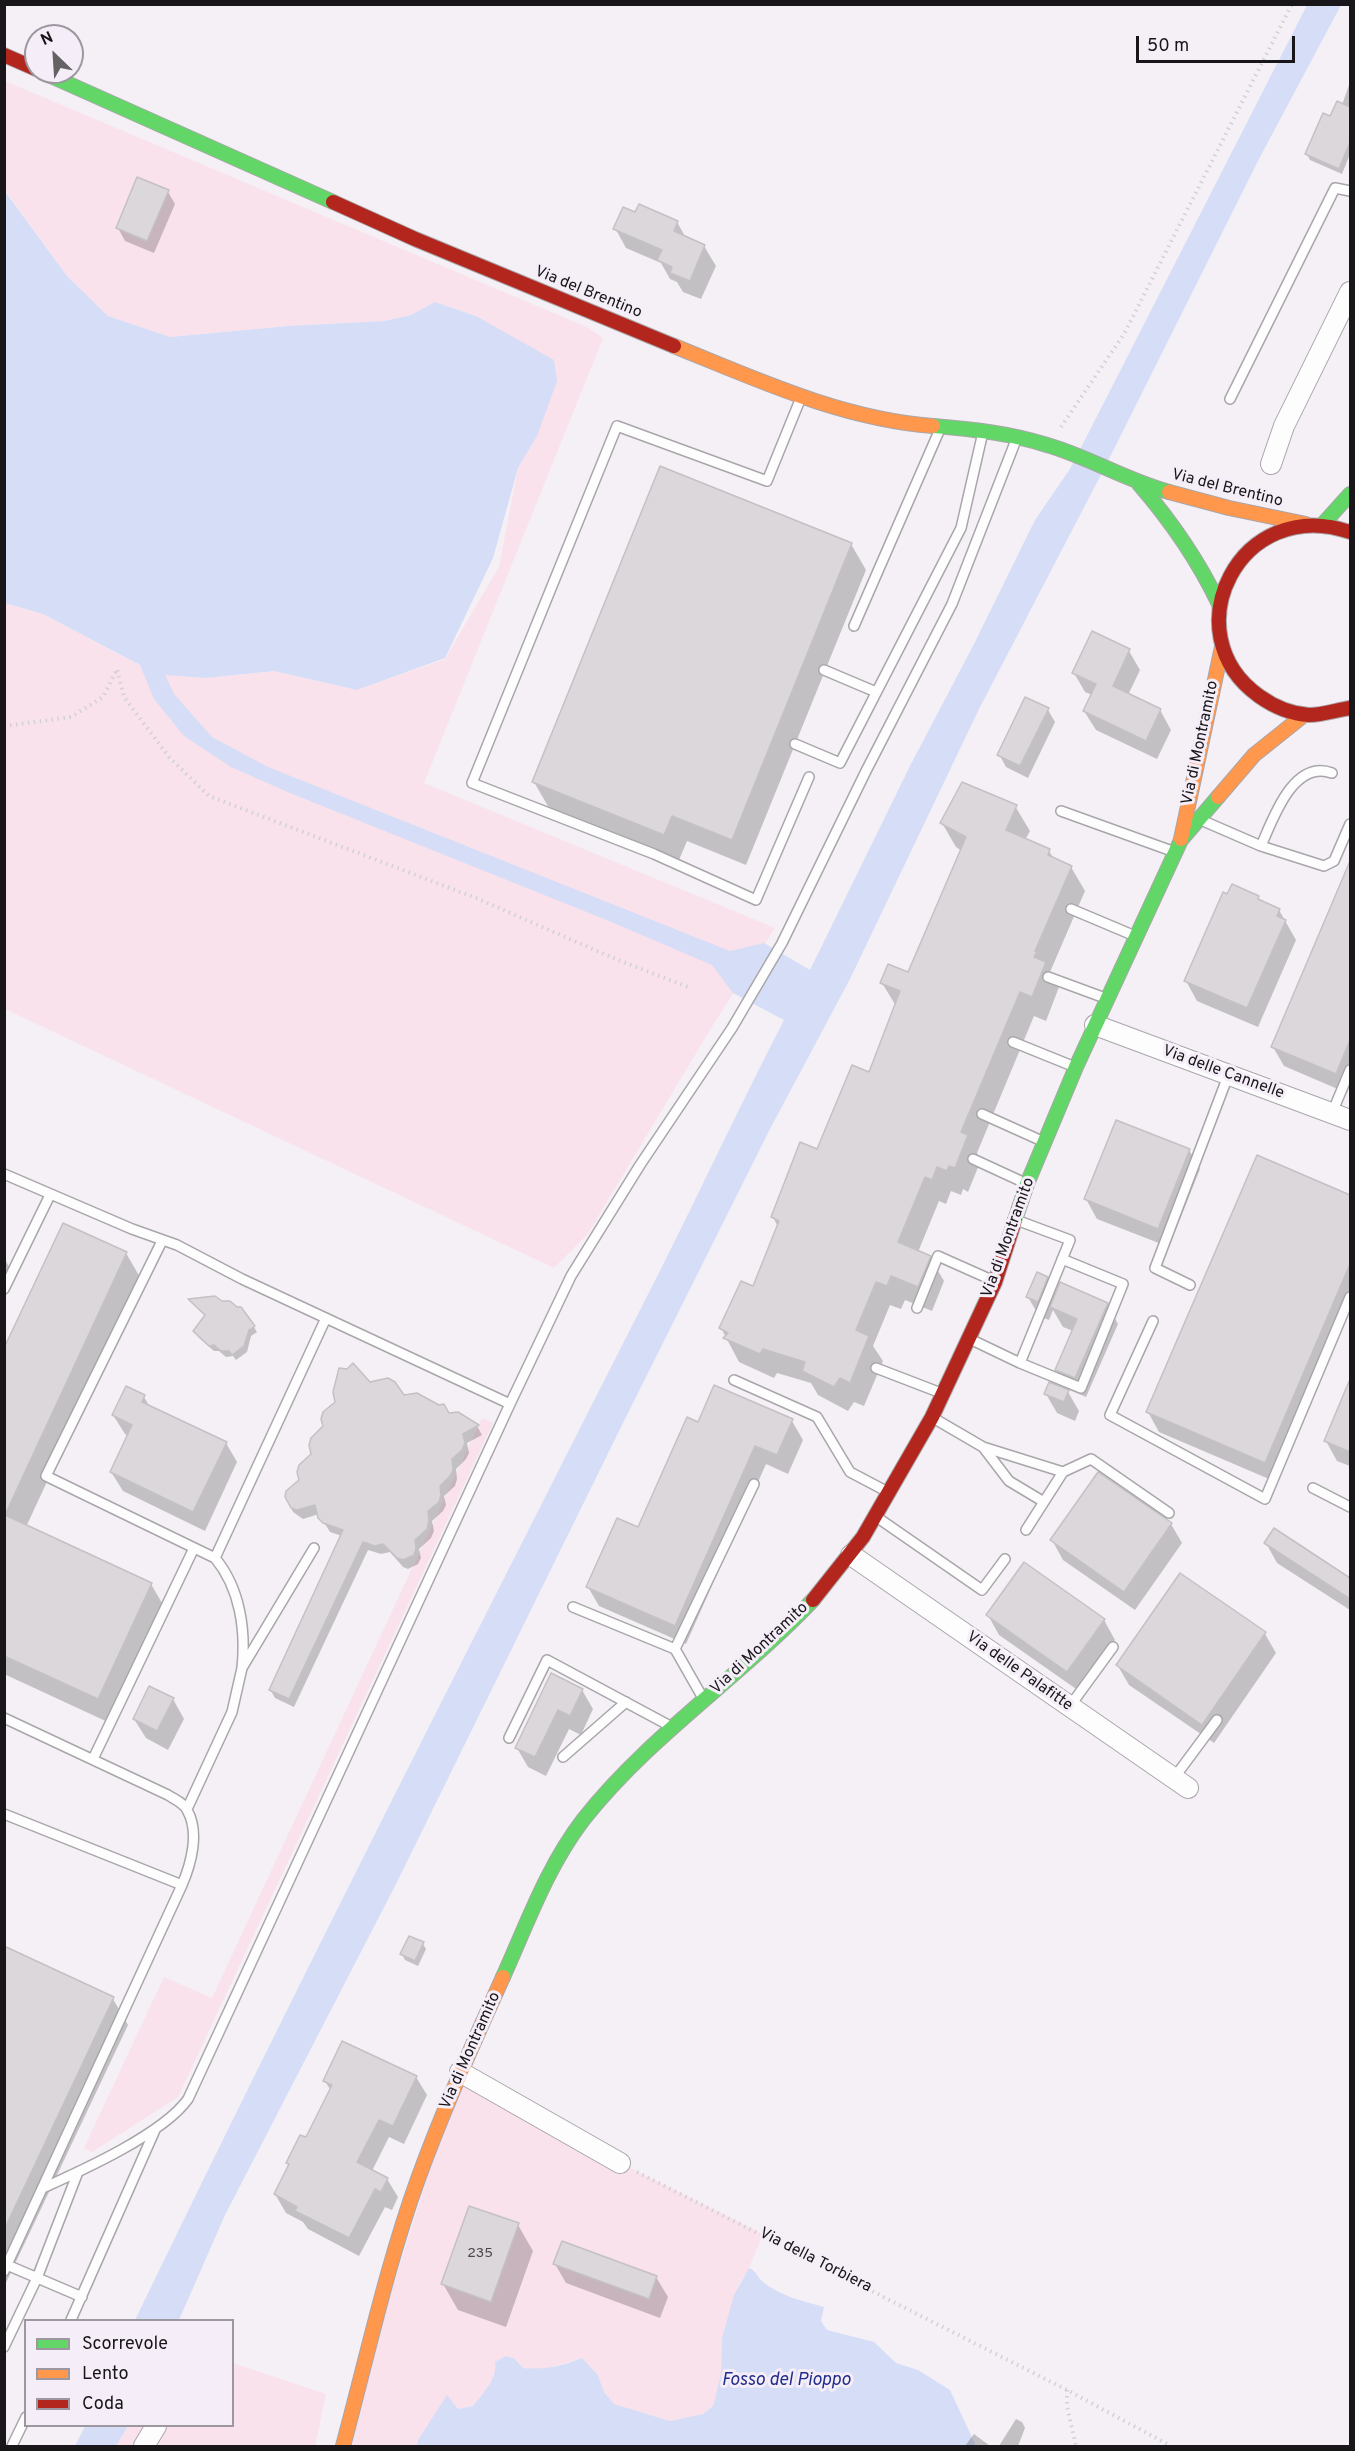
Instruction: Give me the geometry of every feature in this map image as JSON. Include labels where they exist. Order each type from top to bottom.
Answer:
[{"type":"main road","points":[[4,55],[24,64]]},
{"type":"main road","name":"Via del Brentino","points":[[69,84],[415,239],[801,398],[904,424],[983,430],[1048,445],[1140,484],[1229,508],[1306,524]]},
{"type":"main road","name":"Via del Brentino","points":[[1140,484],[1206,573],[1219,604]]},
{"type":"main road","points":[[1323,524],[1350,494]]},
{"type":"main road","name":"Via di Montramito","points":[[1350,532],[1323,524],[1306,524],[1275,532],[1249,549],[1229,574],[1219,604],[1218,618],[1222,646],[1236,675],[1259,698],[1273,706],[1304,715],[1330,714],[1350,708]]},
{"type":"main road","name":"Via di Montramito","points":[[343,2446],[401,2232],[438,2127],[460,2072],[551,1870],[571,1837],[610,1788],[764,1649],[812,1601],[851,1556],[933,1418],[995,1282],[1027,1184],[1076,1067],[1178,846],[1222,646]]},
{"type":"main road","name":"Via di Montramito","points":[[1178,846],[1261,748],[1304,715]]},
{"type":"street","points":[[1271,464],[1284,426],[1350,292]]},
{"type":"street","points":[[1330,714],[1350,715]]},
{"type":"street","name":"Via delle Cannelle","points":[[1095,1025],[1341,1117]]},
{"type":"street","name":"Via delle Palafitte","points":[[851,1556],[1181,1783]]},
{"type":"street","points":[[460,2072],[620,2163]]},
{"type":"street","points":[[144,2446],[155,2427]]},
{"type":"lane","points":[[1230,399],[1335,188],[1350,191]]},
{"type":"lane","points":[[801,398],[767,481],[617,426],[472,783],[654,854],[756,900],[809,777]]},
{"type":"lane","points":[[854,626],[941,427]]},
{"type":"lane","points":[[795,744],[840,763],[961,528],[983,430]]},
{"type":"lane","points":[[43,2188],[78,2172],[155,2130],[179,2111],[188,2099],[533,1351],[571,1276],[745,1005],[782,943],[866,771],[952,604],[1016,438]]},
{"type":"lane","points":[[824,670],[876,692]]},
{"type":"lane","points":[[1261,846],[1278,807],[1297,781],[1323,770],[1332,773]]},
{"type":"lane","points":[[1061,811],[1178,846]]},
{"type":"lane","points":[[1199,819],[1261,846],[1324,867],[1334,861],[1350,824]]},
{"type":"lane","points":[[1071,909],[1136,936]]},
{"type":"lane","points":[[1048,977],[1108,999]]},
{"type":"lane","points":[[1013,1042],[1076,1067]]},
{"type":"lane","points":[[1341,1117],[1350,1070]]},
{"type":"lane","points":[[1190,1285],[1155,1268],[1228,1076]]},
{"type":"lane","points":[[982,1114],[1044,1142]]},
{"type":"lane","points":[[973,1160],[1027,1184]]},
{"type":"lane","points":[[4,1174],[50,1195],[177,1245],[242,1280],[510,1404]]},
{"type":"lane","points":[[4,1289],[50,1195]]},
{"type":"lane","points":[[1016,1220],[1070,1240],[1020,1363]]},
{"type":"lane","points":[[162,1240],[46,1476],[215,1558],[227,1574],[238,1604],[243,1636],[242,1668],[232,1712],[187,1809]]},
{"type":"lane","points":[[917,1308],[938,1256],[995,1282]]},
{"type":"lane","points":[[970,1339],[1081,1388],[1123,1284],[1062,1259]]},
{"type":"lane","points":[[1153,1321],[1110,1415],[1264,1499],[1350,1297]]},
{"type":"lane","points":[[215,1558],[326,1318]]},
{"type":"lane","points":[[876,1368],[944,1395]]},
{"type":"lane","points":[[734,1380],[817,1417],[850,1472],[890,1493]]},
{"type":"lane","points":[[933,1418],[983,1447],[1063,1472]]},
{"type":"lane","points":[[983,1447],[1010,1481],[1044,1502]]},
{"type":"lane","points":[[1026,1530],[1063,1472],[1091,1459],[1169,1513]]},
{"type":"lane","points":[[675,1649],[754,1484]]},
{"type":"lane","points":[[1313,1488],[1350,1508]]},
{"type":"lane","points":[[876,1517],[982,1590],[1005,1559]]},
{"type":"lane","points":[[93,1759],[194,1548]]},
{"type":"lane","points":[[242,1668],[314,1548]]},
{"type":"lane","points":[[573,1607],[675,1649],[704,1701]]},
{"type":"lane","points":[[1070,1706],[1113,1647]]},
{"type":"lane","points":[[509,1738],[547,1660],[674,1728]]},
{"type":"lane","points":[[563,1757],[626,1702]]},
{"type":"lane","points":[[4,1718],[168,1795],[187,1809],[192,1828],[193,1846],[189,1870],[6,2268],[82,2297]]},
{"type":"lane","points":[[1181,1783],[1217,1720]]},
{"type":"lane","points":[[4,1814],[182,1886]]},
{"type":"lane","points":[[71,2319],[155,2130]]},
{"type":"lane","points":[[4,2347],[37,2278],[78,2172]]},
{"type":"lane","points":[[12,2446],[24,2421]]},
{"type":"path","points":[[1048,445],[1124,334],[1292,4]]},
{"type":"path","points":[[4,726],[71,717],[103,697],[117,669],[124,697],[169,757],[209,796],[476,898],[618,960],[688,987]]},
{"type":"path","name":"Via della Torbiera","points":[[620,2163],[1067,2390],[1171,2446]]},
{"type":"path","points":[[1067,2390],[1067,2406],[1076,2446]]},
{"type":"shaded area","points":[[5,81],[589,328],[603,338],[424,783],[775,928],[713,1025],[587,1235],[554,1268],[5,1009],[5,603],[43,614],[156,674],[206,678],[274,671],[357,690],[445,659],[499,567],[518,468],[537,436],[504,332],[476,316],[436,302],[411,315],[384,321],[288,326],[170,337],[108,316],[67,276],[5,190]]},
{"type":"shaded area","points":[[482,1418],[493,1423],[178,2097],[92,2152],[84,2148],[164,1977],[212,1998]]},
{"type":"shaded area","points":[[460,2072],[620,2163],[763,2234],[749,2268],[739,2284],[722,2338],[721,2374],[713,2406],[703,2414],[670,2421],[614,2404],[604,2392],[598,2375],[582,2358],[541,2370],[523,2368],[515,2359],[496,2362],[492,2380],[473,2406],[458,2409],[447,2396],[418,2440],[417,2446],[343,2446]]},
{"type":"shaded area","points":[[234,2363],[326,2394],[315,2446],[116,2446],[127,2427],[234,2427]]},
{"type":"water","points":[[1307,5],[1341,5],[1259,159],[1105,467],[979,709],[850,979],[770,1129],[395,1886],[225,2215],[179,2319],[135,2319],[321,1942],[657,1277],[784,1020],[733,993],[712,965],[231,767],[184,736],[154,699],[140,665],[43,614],[5,603],[4,190],[67,276],[108,316],[170,337],[288,326],[384,321],[411,315],[435,302],[476,316],[554,360],[557,381],[537,436],[518,468],[493,558],[445,658],[357,690],[274,671],[206,678],[165,675],[174,694],[212,737],[268,767],[730,951],[764,943],[810,970],[1035,520],[1070,469]]},
{"type":"water","name":"Fosso del Pioppo","points":[[749,2268],[776,2291],[824,2307],[821,2321],[827,2330],[874,2342],[896,2363],[918,2370],[950,2390],[976,2446],[417,2446],[418,2440],[447,2395],[458,2409],[473,2406],[492,2380],[495,2362],[506,2356],[515,2359],[523,2368],[553,2367],[582,2358],[598,2375],[604,2392],[614,2404],[670,2421],[703,2414],[713,2406],[721,2374],[722,2338],[734,2295]]},
{"type":"water","points":[[84,2427],[127,2427],[116,2446],[75,2446]]},
{"type":"building","points":[[1337,101],[1350,107],[1350,142],[1339,169],[1305,154],[1323,113],[1330,116]]},
{"type":"building","points":[[137,177],[169,190],[147,241],[116,228]]},
{"type":"building","points":[[639,204],[678,221],[674,231],[705,245],[690,281],[670,273],[672,267],[657,260],[662,250],[613,229],[623,207],[635,212]]},
{"type":"building","points":[[660,466],[852,543],[732,840],[672,816],[664,835],[532,782]]},
{"type":"building","points":[[1092,631],[1130,649],[1113,686],[1161,709],[1146,741],[1083,711],[1096,684],[1072,673]]},
{"type":"building","points":[[1025,697],[1049,708],[1020,766],[997,755]]},
{"type":"building","points":[[962,782],[1017,805],[1006,830],[1050,849],[1048,855],[1072,866],[1035,951],[1037,952],[1034,957],[1046,962],[1032,997],[1020,992],[961,1132],[968,1135],[955,1168],[949,1166],[947,1171],[937,1167],[932,1180],[925,1177],[898,1242],[931,1256],[918,1287],[891,1276],[887,1286],[876,1282],[856,1330],[869,1336],[850,1383],[840,1378],[834,1387],[802,1371],[805,1362],[763,1349],[760,1354],[723,1338],[728,1333],[719,1328],[741,1281],[753,1286],[779,1221],[771,1217],[800,1142],[817,1149],[852,1065],[869,1072],[900,991],[880,983],[888,964],[908,972],[966,837],[940,823]]},
{"type":"building","points":[[1350,861],[1350,1040],[1336,1074],[1271,1047]]},
{"type":"building","points":[[1232,884],[1259,896],[1258,899],[1280,909],[1277,916],[1286,920],[1247,1008],[1184,981],[1223,892],[1227,894]]},
{"type":"building","points":[[1116,1120],[1190,1149],[1158,1229],[1084,1199]]},
{"type":"building","points":[[1257,1155],[1350,1195],[1350,1264],[1265,1463],[1146,1412]]},
{"type":"building","points":[[63,1223],[127,1252],[5,1515],[152,1583],[98,1699],[4,1656],[4,1348]]},
{"type":"building","points":[[1037,1272],[1048,1277],[1038,1302],[1026,1297]]},
{"type":"building","points":[[1060,1282],[1108,1303],[1075,1378],[1055,1370],[1077,1319],[1050,1307]]},
{"type":"building","points":[[215,1296],[222,1301],[230,1301],[237,1307],[241,1307],[255,1326],[249,1330],[244,1346],[232,1355],[229,1351],[221,1351],[214,1345],[209,1346],[193,1331],[205,1315],[188,1299]]},
{"type":"building","points":[[353,1363],[370,1382],[388,1378],[395,1382],[404,1395],[417,1393],[439,1405],[444,1404],[449,1413],[458,1412],[479,1425],[463,1434],[465,1443],[462,1450],[452,1459],[453,1470],[450,1476],[440,1486],[439,1502],[428,1511],[427,1529],[415,1540],[414,1555],[403,1560],[397,1558],[383,1544],[375,1546],[363,1542],[289,1699],[269,1690],[343,1530],[323,1523],[318,1518],[315,1505],[297,1510],[291,1508],[285,1497],[286,1491],[299,1480],[297,1472],[299,1465],[311,1454],[309,1445],[311,1438],[323,1426],[321,1419],[323,1412],[335,1402],[333,1392],[339,1368],[347,1369]]},
{"type":"building","points":[[1350,1379],[1350,1452],[1324,1441]]},
{"type":"building","points":[[1049,1382],[1069,1390],[1064,1402],[1044,1394]]},
{"type":"building","points":[[714,1385],[793,1419],[777,1455],[755,1446],[675,1626],[586,1587],[617,1518],[638,1527],[687,1417],[698,1422]]},
{"type":"building","points":[[126,1386],[145,1395],[142,1402],[227,1442],[193,1512],[110,1472],[132,1425],[112,1415]]},
{"type":"building","points":[[1098,1472],[1172,1523],[1124,1592],[1050,1540]]},
{"type":"building","points":[[1274,1528],[1350,1578],[1350,1599],[1264,1543]]},
{"type":"building","points":[[1024,1562],[1105,1619],[1067,1672],[986,1615]]},
{"type":"building","points":[[1180,1573],[1266,1632],[1202,1725],[1116,1665]]},
{"type":"building","points":[[551,1673],[583,1689],[570,1716],[558,1710],[535,1757],[515,1748]]},
{"type":"building","points":[[149,1686],[174,1698],[157,1731],[133,1719]]},
{"type":"building","points":[[409,1936],[424,1942],[415,1961],[400,1954]]},
{"type":"building","points":[[4,1946],[114,1997],[4,2230]]},
{"type":"building","points":[[342,2041],[417,2076],[393,2126],[379,2120],[357,2162],[388,2178],[381,2192],[375,2189],[349,2238],[295,2211],[297,2207],[274,2194],[300,2135],[306,2137],[332,2085],[323,2081]]},
{"type":"building","points":[[469,2206],[519,2223],[491,2302],[441,2284]]},
{"type":"building","points":[[562,2241],[657,2276],[649,2299],[553,2264]]},
{"type":"traffic: fast","points":[[69,84],[333,202]]},
{"type":"traffic: fast","points":[[933,426],[1019,437],[1062,450],[1169,492]]},
{"type":"traffic: fast","points":[[1139,484],[1183,541],[1219,604]]},
{"type":"traffic: fast","points":[[1323,524],[1350,494]]},
{"type":"traffic: fast","points":[[1015,1220],[1027,1184],[1076,1067],[1181,840],[1218,797]]},
{"type":"traffic: fast","points":[[503,1977],[548,1876],[583,1820],[637,1761],[756,1655],[813,1600]]},
{"type":"traffic: slow","points":[[674,346],[833,407],[899,422],[933,426]]},
{"type":"traffic: slow","points":[[1169,492],[1229,508],[1306,524]]},
{"type":"traffic: slow","points":[[1181,839],[1222,647]]},
{"type":"traffic: slow","points":[[1218,797],[1254,755],[1304,715]]},
{"type":"traffic: slow","points":[[343,2446],[387,2278],[407,2212],[448,2102],[503,1977]]},
{"type":"traffic: jam","points":[[4,55],[24,64]]},
{"type":"traffic: jam","points":[[333,202],[415,239],[674,346]]},
{"type":"traffic: jam","points":[[1350,532],[1311,526],[1277,533],[1250,551],[1230,576],[1220,606],[1221,638],[1233,669],[1259,696],[1283,709],[1309,715],[1350,708]]},
{"type":"traffic: jam","points":[[813,1600],[863,1537],[932,1417],[995,1282],[1015,1220]]}]
